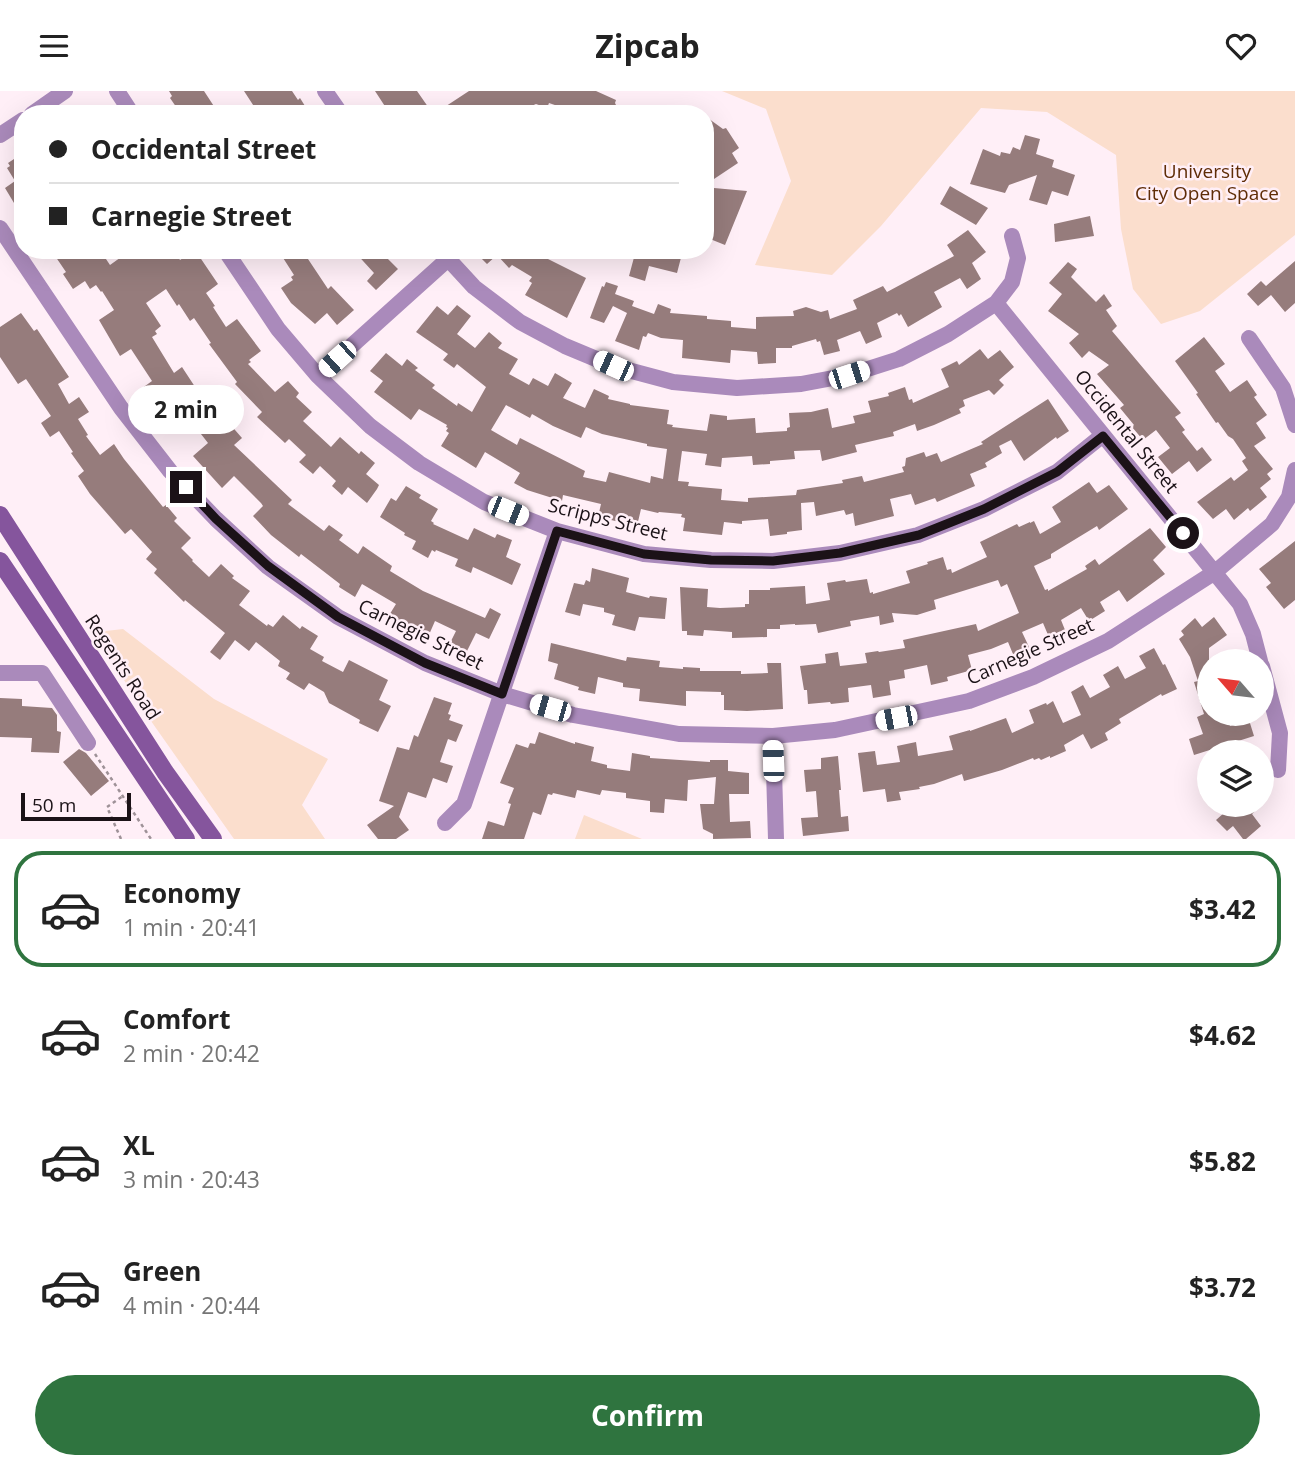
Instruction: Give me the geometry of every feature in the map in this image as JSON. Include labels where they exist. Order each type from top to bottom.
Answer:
[{"type":"main road","name":"Regents Road","points":[[0,515],[165,772],[213,839]]},
{"type":"main road","points":[[0,561],[186,839]]},
{"type":"street","points":[[45,105],[65,91]]},
{"type":"street","name":"Carnegie Street","points":[[0,228],[14,249]]},
{"type":"street","points":[[448,259],[474,287],[520,322],[565,346],[613,366],[673,383],[737,388],[800,384],[849,375],[899,359],[948,334],[996,303],[1012,282],[1018,258],[1012,236]]},
{"type":"street","name":"Carnegie Street","points":[[21,259],[121,408],[170,471],[216,519],[268,566],[338,617],[425,663],[502,694],[573,715],[679,734],[773,736],[835,730],[969,701],[1032,677],[1108,641],[1215,572],[1272,524],[1289,497],[1295,470]]},
{"type":"street","name":"Scripps Street","points":[[231,259],[278,329],[318,376],[370,426],[419,463],[484,502],[557,531],[644,554],[711,560],[773,561],[840,553],[919,535],[984,509],[1057,472],[1103,436]]},
{"type":"street","points":[[318,376],[440,259]]},
{"type":"street","name":"Occidental Street","points":[[996,303],[1240,604],[1257,649]]},
{"type":"street","points":[[1248,338],[1283,388],[1295,425]]},
{"type":"street","points":[[444,823],[464,804],[557,531]]},
{"type":"street","points":[[0,673],[42,673],[88,743]]},
{"type":"street","name":"Occidental Street","points":[[1274,711],[1280,733],[1278,770]]},
{"type":"street","points":[[773,736],[776,839]]},
{"type":"path","points":[[88,743],[151,839]]},
{"type":"path","points":[[121,839],[107,807],[123,796]]},
{"type":"green space","name":"University City Open Space","points":[[722,91],[1295,91],[1295,235],[1200,311],[1161,324],[1133,289],[1121,229],[1116,155],[1047,112],[981,108],[881,226],[832,275],[755,265],[791,181],[766,109]]},
{"type":"green space","points":[[123,629],[214,699],[328,759],[302,805],[325,839],[234,839],[132,694],[97,632]]},
{"type":"green space","points":[[584,815],[642,839],[575,839]]},
{"type":"building","points":[[169,91],[204,91],[213,105],[175,105],[170,98],[172,96]]},
{"type":"building","points":[[244,91],[292,91],[304,105],[253,105]]},
{"type":"building","points":[[375,91],[417,91],[427,105],[384,105]]},
{"type":"building","points":[[469,91],[596,91],[616,100],[616,105],[448,105]]},
{"type":"building","points":[[714,122],[723,129],[726,128],[739,148],[732,153],[738,163],[714,179]]},
{"type":"building","points":[[1025,135],[1040,139],[1036,154],[1054,160],[1052,167],[1075,175],[1068,196],[1052,191],[1047,205],[1029,200],[1037,175],[1009,185],[1005,193],[970,184],[983,149],[1000,156],[1001,152],[1010,154],[1013,147],[1020,150]]},
{"type":"building","points":[[14,159],[14,179],[7,168],[10,166],[8,163]]},
{"type":"building","points":[[14,182],[14,203],[5,188]]},
{"type":"building","points":[[950,186],[988,208],[976,225],[940,204]]},
{"type":"building","points":[[714,188],[747,191],[725,245],[714,241]]},
{"type":"building","points":[[1090,216],[1094,236],[1055,242],[1054,224]]},
{"type":"building","points":[[968,230],[986,252],[972,263],[981,279],[967,289],[960,278],[934,292],[942,307],[908,327],[901,314],[899,316],[897,313],[877,323],[882,337],[866,344],[860,331],[837,340],[840,351],[824,355],[820,341],[817,342],[816,339],[792,348],[776,348],[776,363],[758,364],[757,352],[731,350],[730,363],[682,358],[683,340],[661,338],[648,333],[646,337],[643,336],[639,350],[615,341],[627,313],[613,306],[604,323],[590,318],[606,282],[618,286],[615,294],[634,301],[632,306],[654,314],[658,304],[671,309],[670,313],[731,321],[731,327],[756,329],[756,317],[794,316],[793,311],[806,307],[821,312],[828,310],[830,319],[857,309],[853,300],[883,286],[887,292],[954,256],[947,245]]},
{"type":"building","points":[[57,259],[106,259],[110,265],[118,259],[201,259],[218,284],[206,293],[226,327],[237,319],[261,351],[249,360],[251,362],[248,364],[275,392],[288,381],[299,393],[296,397],[312,412],[303,421],[331,447],[340,437],[359,454],[361,451],[375,463],[366,474],[379,485],[377,489],[367,503],[348,487],[342,495],[332,486],[336,481],[320,466],[313,474],[299,462],[306,455],[289,439],[285,443],[257,417],[262,412],[235,384],[237,382],[194,318],[190,321],[166,289],[146,303],[161,326],[152,337],[174,373],[182,367],[201,396],[206,392],[213,400],[219,396],[236,416],[228,422],[242,438],[234,445],[292,500],[288,504],[324,531],[329,525],[343,535],[339,540],[358,554],[363,546],[392,566],[390,571],[423,591],[485,618],[490,608],[501,614],[489,639],[476,633],[467,651],[449,645],[456,631],[435,621],[428,637],[408,628],[388,617],[396,604],[362,584],[355,597],[339,587],[340,584],[301,554],[299,557],[271,535],[253,516],[263,506],[261,503],[234,476],[222,488],[193,456],[208,443],[194,425],[181,412],[168,423],[151,404],[141,389],[152,381],[131,349],[120,356],[99,320],[114,310],[102,291],[96,285],[90,289],[85,281],[73,289],[63,274],[66,272]]},
{"type":"building","points":[[284,259],[308,259],[328,289],[331,286],[354,310],[337,325],[327,313],[315,324],[291,303],[281,288],[293,280],[291,277],[294,275]]},
{"type":"building","points":[[361,259],[388,259],[398,269],[376,290],[367,281],[374,273]]},
{"type":"building","points":[[501,259],[548,259],[586,278],[567,318],[525,295],[532,283],[529,281],[532,277],[512,265],[509,268]]},
{"type":"building","points":[[634,259],[681,259],[677,273],[649,266],[645,281],[629,276]]},
{"type":"building","points":[[1295,261],[1295,303],[1285,312],[1271,295],[1258,306],[1247,294],[1261,281],[1266,286]]},
{"type":"building","points":[[1068,262],[1077,269],[1071,277],[1096,302],[1104,294],[1112,306],[1106,310],[1117,326],[1112,331],[1181,413],[1175,417],[1185,430],[1182,432],[1197,451],[1202,447],[1212,460],[1197,472],[1189,461],[1172,474],[1158,457],[1170,448],[1156,430],[1143,440],[1120,408],[1124,405],[1097,374],[1109,365],[1089,351],[1082,358],[1069,343],[1079,334],[1048,311],[1062,294],[1049,283]]},
{"type":"building","points":[[457,305],[471,316],[457,334],[475,348],[489,332],[502,343],[498,348],[518,359],[509,374],[529,385],[533,378],[548,386],[555,373],[572,383],[563,398],[585,408],[594,389],[609,396],[608,399],[669,410],[667,424],[673,425],[672,427],[707,431],[710,414],[727,416],[727,420],[755,418],[756,433],[787,431],[790,427],[789,413],[828,408],[832,428],[855,423],[853,416],[871,412],[868,401],[889,396],[888,393],[905,387],[909,400],[912,399],[913,403],[949,387],[941,369],[957,361],[959,365],[980,349],[988,359],[1000,350],[1014,367],[999,380],[1004,385],[994,395],[989,390],[963,400],[965,406],[959,409],[961,413],[917,431],[915,424],[893,432],[894,436],[855,445],[857,452],[822,461],[820,450],[794,451],[795,459],[770,461],[770,464],[753,465],[752,456],[722,458],[721,467],[705,465],[707,454],[682,451],[678,481],[689,482],[688,486],[722,489],[721,500],[748,502],[748,498],[796,495],[797,490],[843,483],[842,480],[862,476],[864,482],[904,472],[902,467],[905,466],[906,458],[924,452],[926,457],[937,453],[941,462],[983,444],[981,442],[1048,399],[1069,431],[1057,439],[1056,437],[1024,461],[1011,440],[999,446],[1002,453],[985,463],[987,467],[970,474],[975,486],[937,502],[935,498],[915,505],[911,494],[890,499],[894,516],[855,526],[853,513],[846,515],[844,510],[816,516],[814,502],[801,503],[802,530],[787,534],[770,536],[768,519],[742,521],[742,524],[724,522],[722,535],[683,531],[685,518],[681,517],[682,514],[641,509],[637,526],[598,517],[601,504],[563,495],[562,501],[527,490],[514,483],[520,473],[485,452],[476,468],[441,446],[449,433],[446,431],[447,425],[419,409],[411,420],[374,392],[383,381],[370,371],[386,353],[402,366],[407,359],[418,368],[415,370],[435,385],[432,388],[457,406],[458,403],[472,412],[486,387],[457,364],[454,368],[443,360],[448,354],[416,332],[437,306],[448,315]],"holes":[[[506,405],[530,418],[532,414],[581,438],[586,427],[602,434],[667,449],[663,479],[651,476],[650,483],[609,472],[606,482],[583,477],[585,471],[520,438],[517,445],[491,430]]]},
{"type":"building","points":[[21,313],[34,331],[37,329],[69,377],[58,384],[69,404],[79,397],[89,412],[78,419],[88,435],[86,436],[100,455],[114,444],[163,507],[166,505],[177,518],[174,521],[191,538],[181,548],[192,561],[209,577],[221,564],[234,576],[232,578],[250,591],[239,605],[267,626],[268,624],[273,627],[283,615],[300,629],[302,626],[318,636],[310,649],[324,657],[322,661],[343,672],[349,660],[388,680],[379,700],[391,706],[378,732],[329,703],[324,692],[309,683],[304,690],[286,679],[290,673],[278,666],[280,661],[256,642],[249,651],[235,640],[220,660],[210,652],[225,633],[185,600],[184,602],[154,573],[157,569],[146,559],[152,552],[131,529],[125,534],[90,494],[78,476],[84,471],[59,431],[50,437],[41,423],[51,416],[26,379],[18,384],[0,357],[0,327]]},
{"type":"building","points":[[1204,337],[1225,364],[1215,371],[1230,392],[1247,380],[1257,395],[1254,397],[1267,415],[1256,423],[1266,438],[1254,446],[1273,469],[1267,474],[1271,479],[1260,488],[1267,497],[1234,520],[1226,509],[1213,519],[1197,502],[1231,477],[1234,481],[1248,470],[1242,461],[1246,458],[1233,439],[1216,423],[1175,361]]},
{"type":"building","points":[[1089,482],[1097,493],[1109,485],[1128,509],[1099,530],[1097,526],[1051,554],[1051,558],[1034,566],[1045,590],[1048,591],[1087,569],[1085,566],[1095,559],[1099,565],[1150,528],[1166,547],[1153,560],[1165,574],[1127,602],[1119,590],[1100,602],[1105,611],[1089,621],[1081,608],[1061,620],[1067,635],[1051,642],[1043,623],[1022,632],[1029,652],[1015,659],[1008,642],[968,655],[972,670],[947,677],[948,681],[931,685],[927,665],[904,670],[905,678],[889,681],[891,695],[873,698],[871,685],[848,688],[849,702],[808,704],[807,690],[804,690],[800,666],[826,663],[825,654],[838,652],[840,666],[867,663],[865,653],[905,648],[903,640],[976,624],[978,631],[1019,613],[1007,584],[1001,587],[998,580],[934,600],[936,609],[917,615],[892,613],[894,622],[880,625],[879,616],[850,621],[851,626],[818,633],[816,624],[780,625],[780,629],[767,629],[767,637],[732,638],[732,632],[704,630],[703,636],[687,635],[687,631],[682,631],[680,587],[708,589],[707,607],[720,608],[745,607],[745,604],[749,604],[749,590],[770,588],[805,586],[806,604],[830,600],[827,583],[845,580],[867,579],[870,593],[873,594],[910,583],[906,571],[928,564],[927,562],[943,557],[947,570],[951,569],[952,573],[987,557],[980,542],[1017,524],[1019,527],[1034,521],[1040,534],[1061,522],[1052,507]]},
{"type":"building","points":[[406,486],[421,495],[419,498],[438,509],[431,521],[433,524],[468,540],[474,528],[495,538],[497,534],[512,540],[506,557],[521,564],[512,585],[473,567],[471,573],[455,566],[458,559],[436,550],[432,550],[428,558],[412,549],[416,541],[380,517],[391,498],[396,501]]},
{"type":"building","points":[[1295,541],[1295,600],[1284,609],[1266,587],[1271,583],[1259,569]]},
{"type":"building","points":[[592,568],[629,578],[626,592],[649,598],[667,598],[665,619],[639,617],[635,631],[612,625],[615,615],[604,612],[604,608],[583,604],[580,616],[565,612],[574,583],[584,585],[586,580],[590,582]]},
{"type":"building","points":[[1214,617],[1227,635],[1209,649],[1197,649],[1197,678],[1190,657],[1179,639],[1184,635],[1181,631],[1195,618],[1202,627]]},
{"type":"building","points":[[551,643],[626,661],[627,657],[660,661],[659,667],[700,668],[700,671],[768,673],[767,663],[781,663],[783,709],[724,710],[724,695],[721,695],[721,692],[686,691],[686,706],[639,701],[640,689],[623,687],[623,683],[598,677],[595,694],[578,690],[579,687],[554,679],[558,664],[548,661]]},
{"type":"building","points":[[1154,648],[1177,689],[1162,696],[1161,694],[1119,719],[1121,723],[1105,733],[1108,740],[1091,749],[1083,734],[1064,745],[1066,751],[1050,758],[1033,758],[964,781],[962,774],[919,787],[920,789],[899,792],[901,800],[887,802],[885,789],[863,792],[858,753],[875,751],[877,765],[900,762],[897,746],[916,742],[918,756],[953,750],[949,736],[1006,718],[1012,733],[1034,723],[1029,710],[1053,701],[1063,723],[1081,715],[1071,692],[1083,685],[1090,698],[1110,687],[1103,675],[1118,666],[1125,679],[1146,668],[1139,656]]},
{"type":"building","points":[[434,697],[452,703],[449,720],[463,725],[456,742],[448,739],[440,762],[453,766],[447,783],[433,778],[426,798],[408,792],[399,817],[409,830],[396,839],[378,839],[367,825],[394,806],[379,801],[397,747],[409,750],[414,735],[418,737]]},
{"type":"building","points":[[0,698],[22,699],[22,706],[52,708],[57,715],[57,731],[61,732],[59,753],[31,752],[32,738],[0,737]]},
{"type":"building","points":[[1200,726],[1251,726],[1254,736],[1241,740],[1197,740],[1197,754],[1194,755],[1189,739],[1203,734]]},
{"type":"building","points":[[539,732],[575,744],[594,747],[591,761],[607,765],[607,768],[630,771],[632,753],[650,758],[710,762],[728,760],[728,771],[749,773],[749,794],[729,794],[730,822],[750,821],[751,838],[713,839],[713,834],[703,829],[700,804],[714,804],[716,777],[688,780],[687,801],[665,799],[664,813],[650,812],[650,801],[626,798],[626,793],[602,790],[600,795],[577,790],[575,798],[548,794],[541,815],[533,812],[524,839],[482,839],[488,821],[504,826],[514,788],[500,783],[516,744],[528,748],[530,743],[535,744]]},
{"type":"building","points":[[79,749],[86,753],[109,781],[91,796],[63,762]]},
{"type":"building","points":[[838,756],[841,817],[848,816],[849,831],[803,836],[801,818],[818,817],[816,791],[806,792],[804,770],[821,769],[821,758]]},
{"type":"building","points":[[1219,817],[1254,817],[1261,826],[1243,839],[1233,826],[1227,831],[1216,820]]},
{"type":"route","points":[[186,487],[216,519],[268,566],[338,617],[425,663],[502,694],[557,531],[644,554],[711,560],[773,561],[840,553],[919,535],[984,509],[1057,472],[1103,436],[1183,533]]}]
